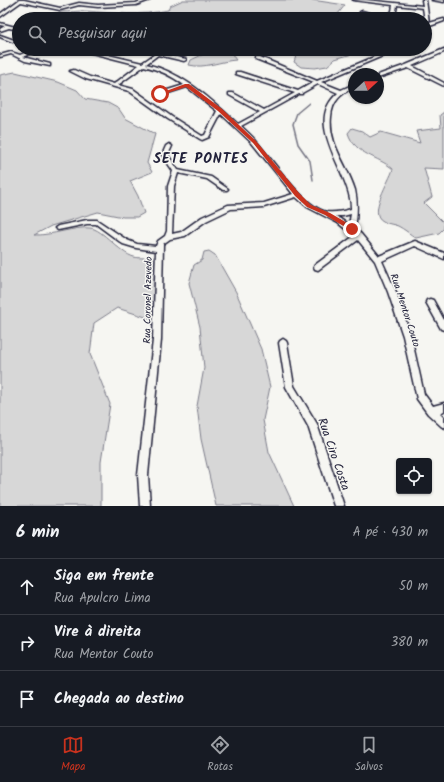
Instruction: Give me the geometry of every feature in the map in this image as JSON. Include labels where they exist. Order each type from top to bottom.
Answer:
[{"type":"street","points":[[0,16],[21,0],[60,9],[80,4],[98,6],[136,4],[148,0]]},
{"type":"street","points":[[355,0],[424,3]]},
{"type":"street","points":[[434,0],[444,1]]},
{"type":"street","points":[[393,12],[394,2]]},
{"type":"street","points":[[432,24],[444,20]]},
{"type":"street","points":[[0,24],[10,26]]},
{"type":"street","points":[[0,30],[10,26]]},
{"type":"street","points":[[0,36],[12,42]]},
{"type":"street","points":[[432,55],[444,50]]},
{"type":"street","points":[[0,56],[12,54]]},
{"type":"street","name":"Rua Mentor Couto","points":[[108,56],[167,72],[187,85],[238,126],[254,142],[297,195],[309,206],[327,214],[352,229],[359,236],[378,260],[392,292],[406,336],[420,396],[431,411],[444,423]]},
{"type":"street","points":[[115,85],[154,56]]},
{"type":"street","points":[[166,56],[184,60]]},
{"type":"street","points":[[238,126],[318,82],[380,56]]},
{"type":"street","points":[[384,75],[430,56]]},
{"type":"street","points":[[19,57],[48,66]]},
{"type":"street","points":[[258,58],[341,92]]},
{"type":"street","points":[[408,66],[444,85]]},
{"type":"street","points":[[72,71],[88,78],[131,90],[170,118],[202,138],[207,136],[220,110]]},
{"type":"street","points":[[238,72],[300,93]]},
{"type":"street","points":[[160,94],[187,85]]},
{"type":"street","points":[[348,88],[341,92],[331,102],[327,118],[328,131],[351,189],[354,201],[352,229]]},
{"type":"street","points":[[230,94],[264,112]]},
{"type":"street","points":[[169,146],[164,155],[176,171],[209,178],[225,189]]},
{"type":"street","points":[[176,171],[171,186],[170,231],[168,237],[184,234],[204,219],[230,207],[264,205],[297,195]]},
{"type":"street","points":[[327,214],[343,214],[354,210]]},
{"type":"street","points":[[58,228],[87,222],[96,222],[125,242],[136,246],[158,249]]},
{"type":"street","points":[[318,268],[359,236]]},
{"type":"street","name":"Rua Coronel Azevedo","points":[[145,506],[143,476],[157,340],[158,249],[162,240],[168,237]]},
{"type":"street","points":[[378,260],[415,243],[444,256]]},
{"type":"street","points":[[430,302],[444,327]]},
{"type":"street","name":"Rua Ciro Costa","points":[[283,343],[290,387],[312,424],[339,506]]},
{"type":"street","points":[[431,411],[444,407]]},
{"type":"shaded area","points":[[183,0],[312,0],[345,5],[340,12],[158,12],[168,10],[170,6]]},
{"type":"shaded area","points":[[86,11],[100,12],[61,12]]},
{"type":"shaded area","points":[[200,56],[233,56],[236,60],[195,66],[189,65],[191,60]]},
{"type":"shaded area","points":[[296,56],[345,56],[335,59],[327,66],[315,68],[301,67],[294,62]]},
{"type":"shaded area","points":[[15,72],[58,82],[77,90],[85,99],[108,103],[119,109],[125,118],[155,134],[147,163],[152,172],[130,181],[138,196],[144,213],[137,217],[123,217],[98,212],[51,226],[34,235],[48,234],[78,228],[90,228],[100,232],[128,255],[140,258],[159,257],[152,319],[117,308],[94,323],[90,354],[110,404],[101,462],[101,506],[0,506],[0,75]]},
{"type":"shaded area","points":[[444,112],[444,169],[424,168],[432,197],[424,203],[444,223],[444,228],[439,233],[416,238],[400,227],[385,222],[379,217],[377,211],[378,204],[393,169],[361,151],[351,140],[348,133],[352,128],[362,131],[370,137],[381,132],[420,143],[416,131],[441,128],[440,115]]},
{"type":"shaded area","points":[[209,251],[215,255],[236,292],[261,349],[270,387],[263,420],[269,452],[294,506],[216,506],[201,439],[197,406],[204,368],[200,327],[189,283],[194,265],[202,260],[204,252]]},
{"type":"waterway","points":[[309,103],[297,113],[293,124],[298,144],[310,161],[313,180]]},
{"type":"district","name":"SETE PONTES","points":[[201,158]]},
{"type":"route","points":[[160,94],[187,85],[209,101],[238,126],[271,161],[297,195],[309,206],[327,214],[352,229]]}]
